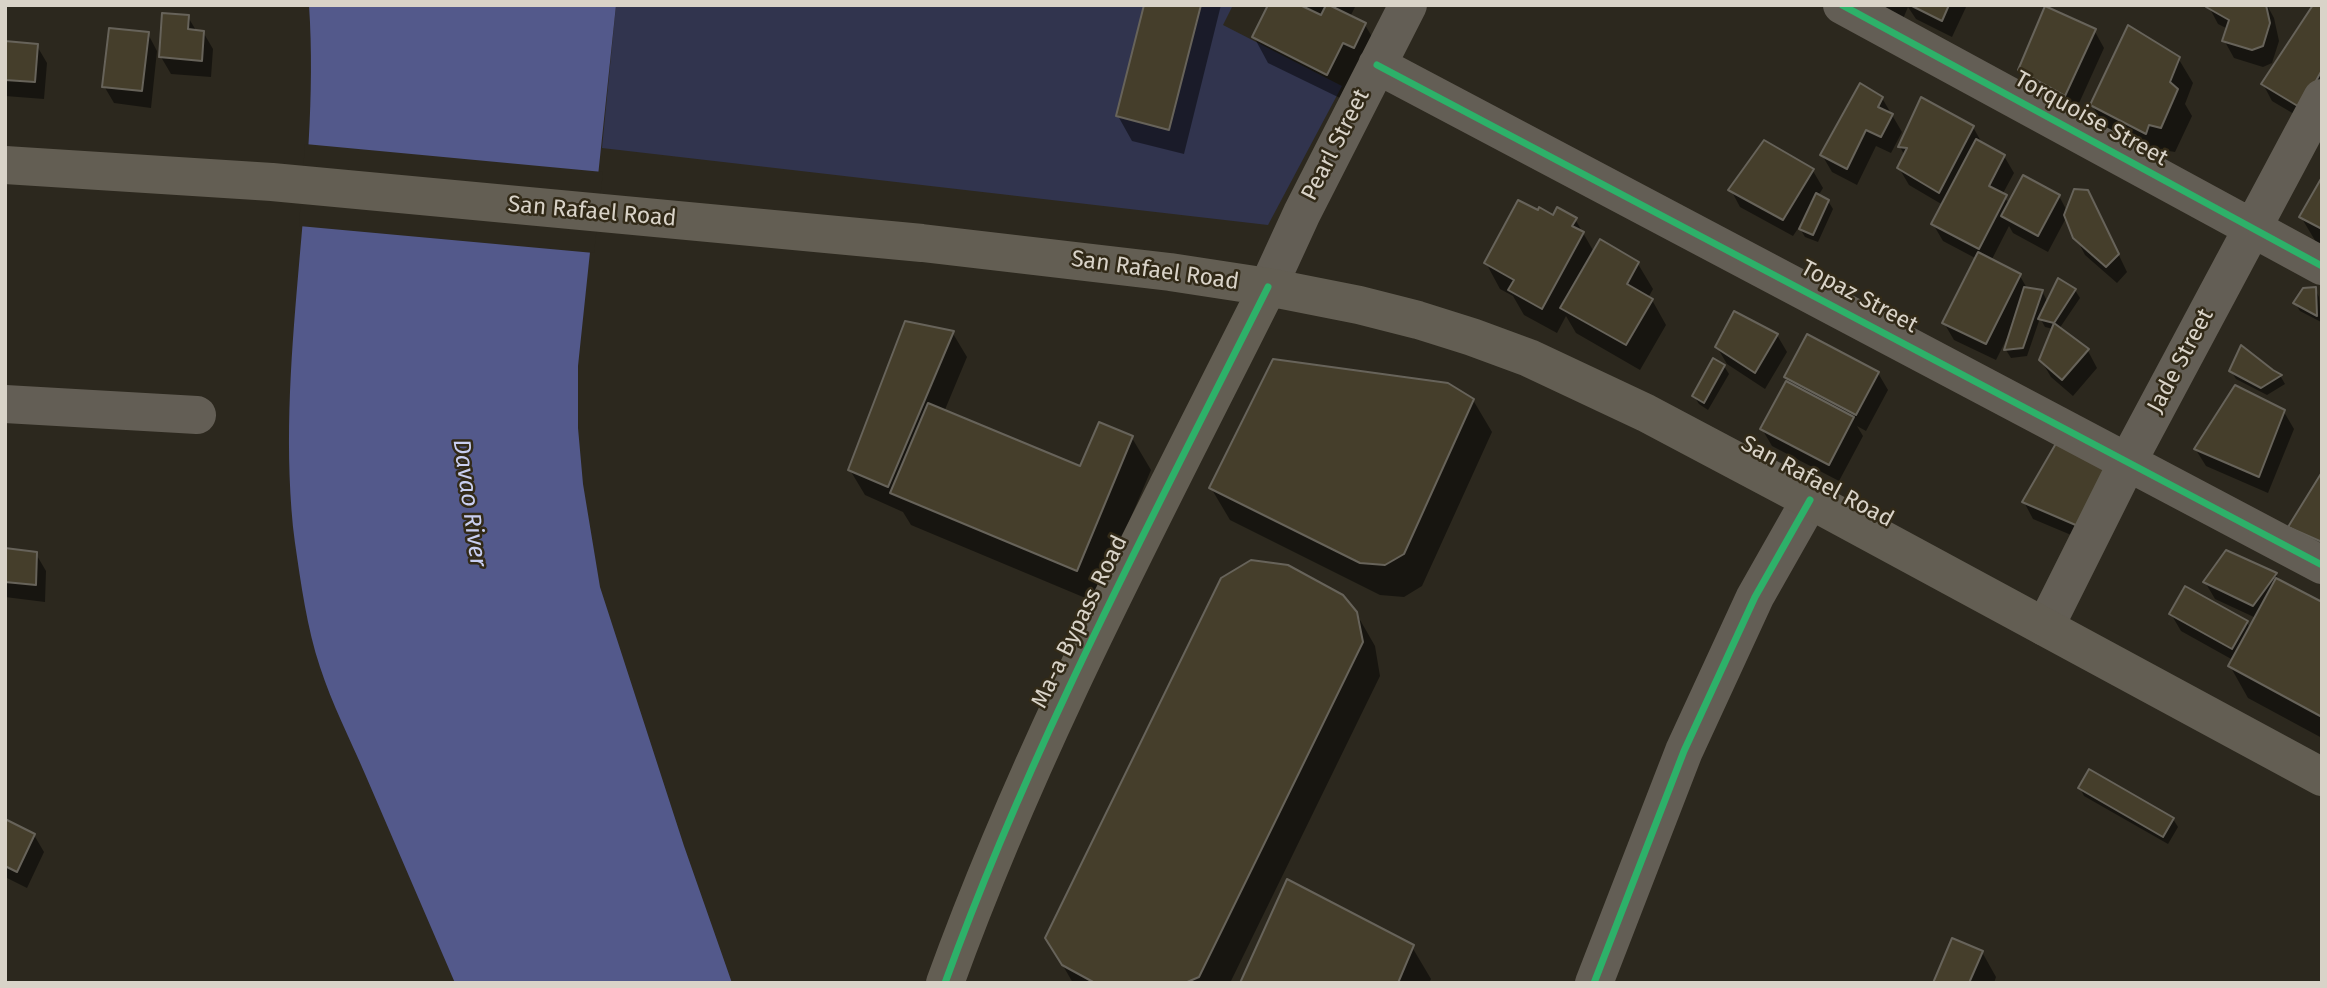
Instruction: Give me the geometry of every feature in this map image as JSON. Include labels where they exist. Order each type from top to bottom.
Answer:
[{"type":"main road","name":"San Rafael Road","points":[[5,165],[272,182],[922,243],[1268,287],[1418,320],[1530,358],[1646,413],[2322,777]]},
{"type":"main road","name":"Ma-a Bypass Road","points":[[945,983],[968,919],[1070,682],[1268,287]]},
{"type":"street","name":"Pearl Street","points":[[1268,287],[1302,213],[1408,5]]},
{"type":"street","name":"Torquoise Street","points":[[1842,5],[2322,267]]},
{"type":"street","name":"Topaz Street","points":[[1377,65],[2322,565]]},
{"type":"street","name":"Jade Street","points":[[2045,627],[2128,461],[2322,98]]},
{"type":"street","points":[[5,404],[197,415]]},
{"type":"street","points":[[1594,983],[1684,751],[1755,597],[1810,500]]},
{"type":"shaded area","points":[[616,5],[1233,5],[1223,25],[1342,86],[1268,225],[602,148]]},
{"type":"water","name":"Davao River","points":[[309,5],[616,5],[578,366],[578,428],[583,484],[600,587],[684,846],[732,983],[455,983],[336,708],[315,652],[308,621],[295,543],[290,476],[293,342],[309,140]]},
{"type":"pier","points":[[305,144],[603,172],[594,253],[299,226]]},
{"type":"building","points":[[1144,5],[1201,5],[1169,130],[1116,116]]},
{"type":"building","points":[[1268,5],[1300,5],[1321,15],[1326,5],[1329,5],[1366,23],[1354,48],[1343,43],[1327,75],[1252,37]]},
{"type":"building","points":[[1910,5],[1949,5],[1942,21]]},
{"type":"building","points":[[2266,5],[2270,23],[2263,46],[2252,50],[2222,41],[2229,20],[2206,7]]},
{"type":"building","points":[[2313,5],[2322,5],[2322,70],[2301,108],[2261,84]]},
{"type":"building","points":[[2045,6],[2096,29],[2065,96],[2018,70]]},
{"type":"building","points":[[162,13],[189,15],[188,29],[204,31],[202,61],[159,57]]},
{"type":"building","points":[[2128,25],[2180,57],[2170,82],[2178,89],[2161,128],[2149,125],[2146,134],[2090,105]]},
{"type":"building","points":[[109,28],[149,32],[142,91],[102,87]]},
{"type":"building","points":[[5,41],[38,44],[35,82],[5,80]]},
{"type":"building","points":[[1860,83],[1883,97],[1878,107],[1893,114],[1881,137],[1866,130],[1847,169],[1820,155]]},
{"type":"building","points":[[1921,97],[1974,126],[1939,193],[1897,168],[1907,148],[1898,147]]},
{"type":"building","points":[[1976,139],[2005,155],[1989,186],[2007,195],[1979,249],[1931,224]]},
{"type":"building","points":[[1764,140],[1814,169],[1783,220],[1728,190]]},
{"type":"building","points":[[2023,175],[2060,195],[2038,236],[2001,216]]},
{"type":"building","points":[[2322,177],[2322,229],[2299,217]]},
{"type":"building","points":[[2074,189],[2088,190],[2119,254],[2106,267],[2073,238],[2064,215]]},
{"type":"building","points":[[1816,193],[1829,200],[1813,235],[1799,229]]},
{"type":"building","points":[[1518,200],[1553,215],[1557,207],[1577,218],[1572,226],[1584,232],[1542,309],[1508,290],[1514,280],[1484,263]]},
{"type":"building","points":[[1600,239],[1639,262],[1627,284],[1653,299],[1626,345],[1560,308]]},
{"type":"building","points":[[1978,252],[2021,274],[1986,344],[1942,323]]},
{"type":"building","points":[[2058,278],[2076,289],[2054,323],[2038,319]]},
{"type":"building","points":[[2024,287],[2043,290],[2023,348],[2004,350]]},
{"type":"building","points":[[2316,287],[2317,316],[2293,303],[2303,288]]},
{"type":"building","points":[[1734,311],[1778,334],[1755,373],[1715,347]]},
{"type":"building","points":[[905,321],[954,331],[888,487],[848,470]]},
{"type":"building","points":[[2054,323],[2089,349],[2062,380],[2039,360]]},
{"type":"building","points":[[1807,334],[1879,372],[1856,415],[1784,377]]},
{"type":"building","points":[[2241,345],[2282,375],[2261,388],[2229,371]]},
{"type":"building","points":[[1713,358],[1725,365],[1704,403],[1692,396]]},
{"type":"building","points":[[1273,359],[1448,383],[1474,399],[1404,554],[1385,565],[1360,563],[1209,488]]},
{"type":"building","points":[[1786,381],[1854,417],[1829,465],[1760,429]]},
{"type":"building","points":[[2235,385],[2285,410],[2259,477],[2194,449]]},
{"type":"building","points":[[928,403],[1080,466],[1099,422],[1133,436],[1077,571],[890,493]]},
{"type":"building","points":[[2058,440],[2114,471],[2085,529],[2022,502]]},
{"type":"building","points":[[2322,472],[2322,542],[2288,527]]},
{"type":"building","points":[[5,548],[37,552],[36,585],[5,582]]},
{"type":"building","points":[[2226,550],[2277,573],[2253,606],[2203,582]]},
{"type":"building","points":[[1251,560],[1288,565],[1343,595],[1357,612],[1363,642],[1199,977],[1185,983],[1095,983],[1062,965],[1045,938],[1221,578]]},
{"type":"building","points":[[2276,578],[2322,602],[2322,717],[2228,666]]},
{"type":"building","points":[[2185,586],[2248,621],[2232,649],[2169,614]]},
{"type":"building","points":[[2089,769],[2174,818],[2163,837],[2078,788]]},
{"type":"building","points":[[5,819],[35,834],[17,872],[5,866]]},
{"type":"building","points":[[1287,879],[1414,945],[1398,983],[1240,983]]},
{"type":"building","points":[[1952,938],[1983,951],[1969,983],[1933,983]]},
{"type":"cycle path","points":[[1842,5],[2322,266]]},
{"type":"cycle path","points":[[1377,65],[2322,565]]},
{"type":"cycle path","points":[[945,983],[979,893],[1055,717],[1268,287]]},
{"type":"cycle path","points":[[1594,983],[1684,751],[1755,597],[1810,500]]}]
